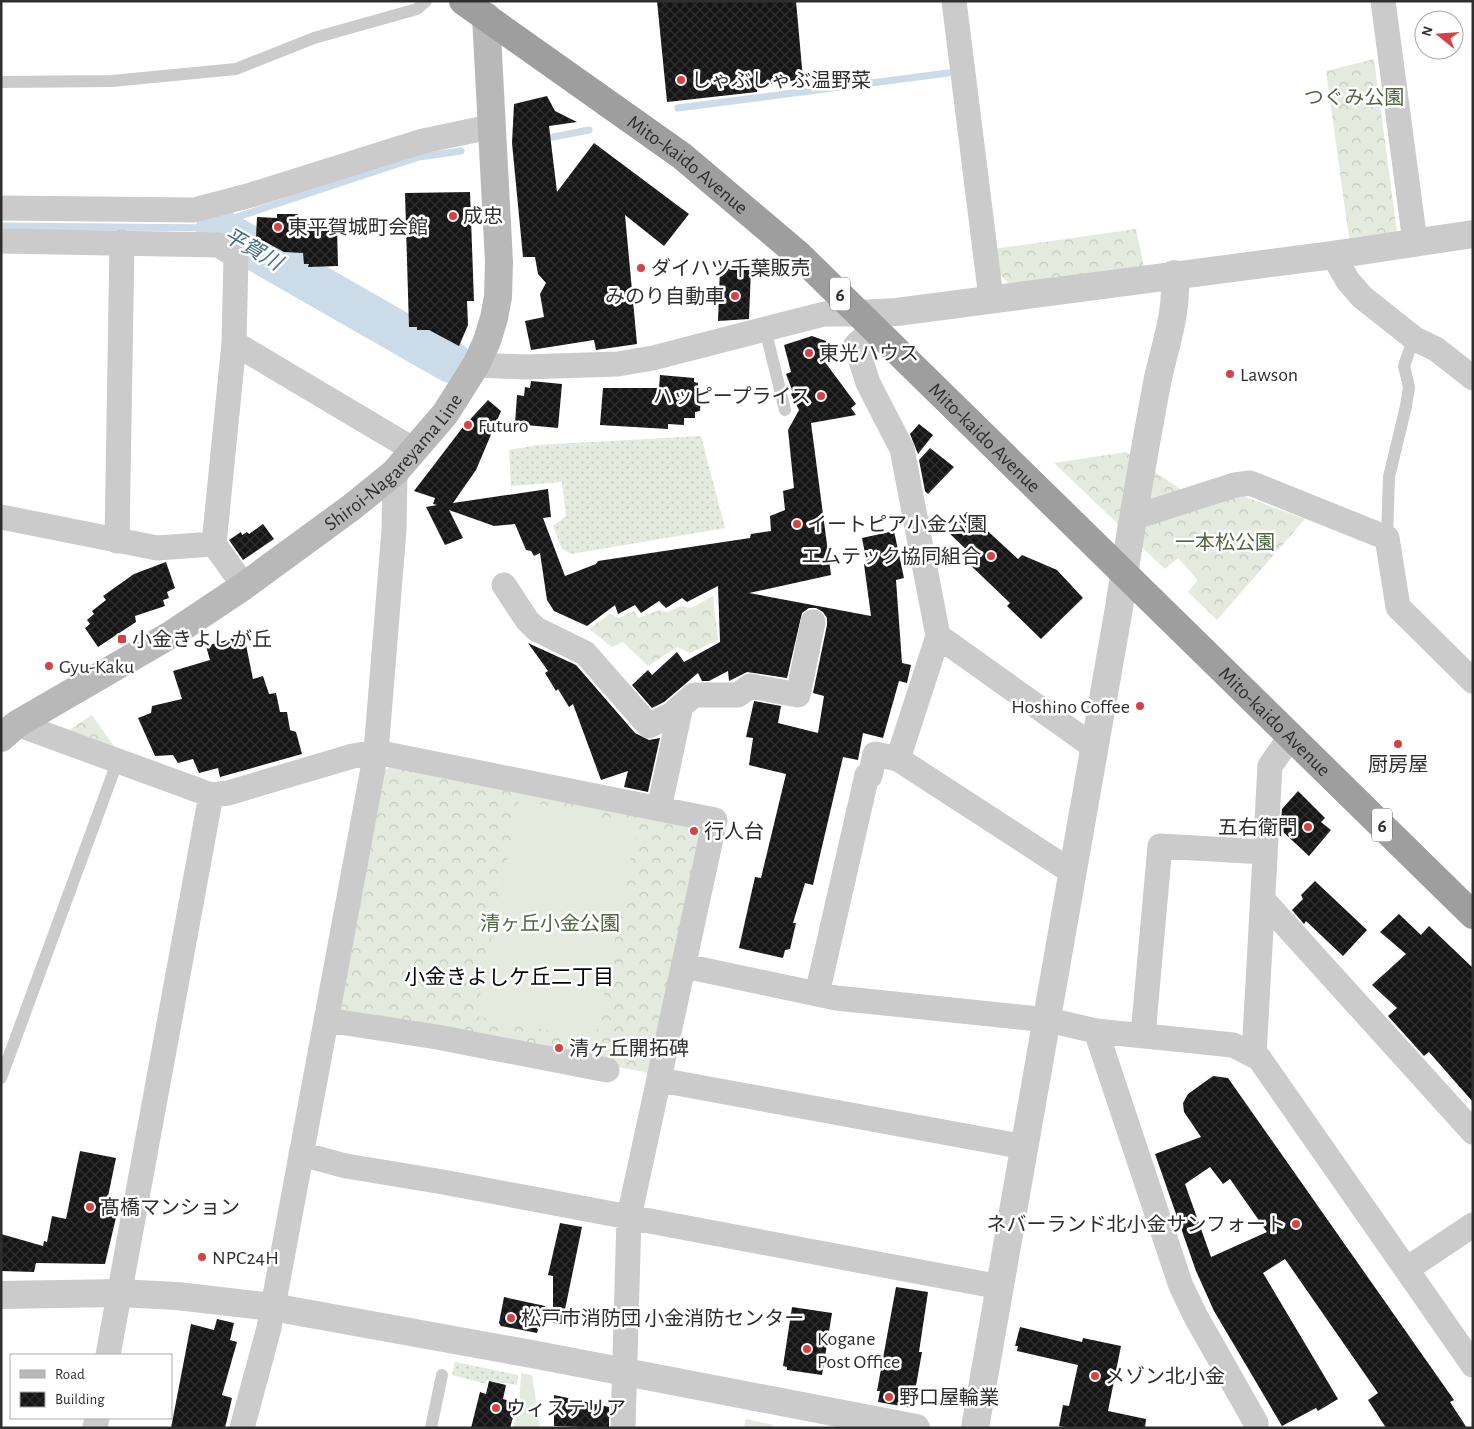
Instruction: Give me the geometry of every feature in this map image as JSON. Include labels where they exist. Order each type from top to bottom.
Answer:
[{"type":"highway","name":"Mito-kaido Avenue","points":[[463,1],[682,156],[799,254],[1473,915]]},
{"type":"main road","name":"Shiroi-Nagareyama Line","points":[[9,731],[172,634],[244,586],[352,507],[395,472],[445,414],[476,365],[487,341],[498,296],[499,262],[490,127],[486,16]]},
{"type":"street","points":[[954,1],[991,298]]},
{"type":"street","points":[[1383,1],[1415,242]]},
{"type":"street","points":[[1,208],[194,210],[251,195],[422,141],[490,127]]},
{"type":"street","points":[[476,365],[525,367],[618,364],[653,358],[824,314],[867,321],[897,312],[991,298],[1333,255],[1473,234]]},
{"type":"street","points":[[1,241],[219,244],[236,256],[234,343],[214,544],[244,586]]},
{"type":"street","points":[[117,541],[122,242]]},
{"type":"street","points":[[1333,255],[1348,281],[1362,297],[1414,337],[1436,349],[1473,378]]},
{"type":"street","points":[[975,1428],[1048,1020],[1132,518],[1176,294],[1174,274]]},
{"type":"street","points":[[867,321],[856,345],[868,383],[902,449],[938,636],[898,759]]},
{"type":"street","points":[[234,343],[414,450]]},
{"type":"street","points":[[242,1428],[272,1307],[376,752],[394,530],[395,472]]},
{"type":"street","points":[[1132,518],[1275,474]]},
{"type":"street","points":[[1250,483],[1387,538],[1398,607],[1473,681]]},
{"type":"street","points":[[1,517],[157,548],[214,544]]},
{"type":"street","points":[[504,585],[527,620],[536,629],[585,653],[649,726],[672,714],[694,695],[738,695],[750,686],[798,695],[813,622]]},
{"type":"street","points":[[938,636],[1094,747]]},
{"type":"street","points":[[659,809],[681,706]]},
{"type":"street","points":[[9,731],[118,760],[212,795],[228,793],[353,756],[376,752],[715,820],[630,1217],[623,1428]]},
{"type":"street","points":[[1254,1055],[1270,766],[1291,736]]},
{"type":"street","points":[[817,994],[867,775],[870,776],[876,754],[898,759],[1072,872]]},
{"type":"street","points":[[108,1354],[212,795]]},
{"type":"street","points":[[1143,1035],[1160,846],[1264,852]]},
{"type":"street","points":[[1263,900],[1473,1132]]},
{"type":"street","points":[[684,966],[817,994],[882,1004],[1048,1020],[1096,1031],[1233,1045],[1254,1055],[1259,1058],[1473,1365]]},
{"type":"street","points":[[326,1020],[447,1039],[607,1070]]},
{"type":"street","points":[[1096,1031],[1181,1286],[1196,1317],[1256,1423],[1256,1428]]},
{"type":"street","points":[[660,1080],[1025,1147]]},
{"type":"street","points":[[301,1154],[382,1173],[443,1182],[1000,1287]]},
{"type":"street","points":[[1407,1269],[1473,1225]]},
{"type":"street","points":[[1,1295],[119,1293],[177,1296],[272,1307],[916,1428]]},
{"type":"lane","points":[[1,82],[112,81],[236,69],[314,38],[417,9],[426,1]]},
{"type":"lane","points":[[765,329],[785,410]]},
{"type":"lane","points":[[1387,538],[1388,477],[1406,406],[1409,387],[1404,366],[1414,337]]},
{"type":"lane","points":[[1,1078],[118,760]]},
{"type":"lane","points":[[431,1428],[442,1375]]},
{"type":"green space","name":"つぐみ公園","points":[[1374,59],[1397,232],[1349,238],[1326,71]]},
{"type":"green space","points":[[1136,229],[1144,267],[1010,285],[997,271],[994,249]]},
{"type":"green space","points":[[701,436],[725,528],[571,554],[562,549],[553,526],[566,516],[562,482],[511,486],[509,450],[537,445]]},
{"type":"green space","name":"一本松公園","points":[[1126,452],[1199,502],[1240,495],[1305,519],[1217,620],[1188,592],[1198,580],[1178,558],[1165,569],[1054,463]]},
{"type":"green space","points":[[713,596],[718,640],[690,653],[677,647],[648,666],[623,642],[612,647],[589,629],[610,614],[619,618],[634,611],[638,618],[660,610],[668,612],[681,606],[691,608]]},
{"type":"green space","points":[[92,715],[114,746],[69,730]]},
{"type":"green space","name":"清ヶ丘小金公園","points":[[394,765],[706,823],[650,1073],[347,1018],[338,1006],[382,772]]},
{"type":"green space","points":[[519,800],[638,824],[595,1040],[476,1016]]},
{"type":"green space","points":[[455,1362],[518,1375],[517,1385],[487,1380],[486,1384],[452,1375]]},
{"type":"green space","points":[[521,1373],[532,1375],[540,1428],[513,1428],[519,1407]]},
{"type":"green space","points":[[746,1419],[773,1425],[773,1428],[744,1428]]},
{"type":"building","points":[[657,1],[796,1],[803,79],[758,86],[757,92],[667,102]]},
{"type":"building","points":[[547,96],[555,111],[577,122],[549,126],[557,192],[594,143],[689,214],[664,246],[625,215],[637,344],[596,350],[594,340],[531,350],[525,321],[544,317],[540,294],[546,283],[538,274],[535,257],[523,257],[512,143],[514,104]]},
{"type":"building","points":[[470,192],[474,301],[467,301],[468,325],[459,346],[429,330],[417,330],[417,327],[409,327],[405,193]]},
{"type":"building","points":[[277,214],[298,214],[299,224],[311,224],[311,228],[337,228],[338,266],[308,267],[309,264],[304,264],[303,253],[284,252],[256,237],[257,217],[277,218]]},
{"type":"building","points":[[720,268],[751,268],[749,319],[718,321]]},
{"type":"building","points":[[812,336],[826,341],[831,355],[822,358],[856,404],[851,408],[856,415],[811,423],[831,575],[749,593],[871,616],[864,564],[867,564],[862,538],[894,531],[904,578],[896,580],[902,663],[911,665],[907,683],[899,681],[883,738],[863,733],[858,760],[843,757],[813,885],[805,883],[793,923],[796,923],[790,949],[785,950],[783,958],[739,948],[755,877],[761,878],[786,774],[749,765],[753,738],[746,737],[754,701],[781,706],[778,723],[818,733],[824,696],[813,693],[827,625],[827,618],[823,612],[816,608],[809,608],[802,613],[787,678],[747,672],[729,681],[728,671],[709,681],[702,681],[698,673],[664,702],[652,708],[632,685],[648,670],[652,675],[677,652],[684,662],[720,642],[718,586],[687,602],[682,598],[666,608],[659,601],[641,613],[635,605],[618,614],[615,605],[587,626],[554,611],[547,600],[540,553],[534,556],[531,551],[526,550],[515,524],[494,526],[449,510],[463,538],[445,545],[426,507],[437,505],[433,504],[435,498],[414,491],[463,427],[488,400],[501,411],[476,470],[453,503],[548,489],[551,517],[543,518],[565,576],[596,564],[598,561],[750,538],[751,534],[771,531],[770,516],[785,510],[783,491],[794,488],[788,430],[799,410],[791,394],[793,393],[786,374],[791,372],[784,345]]},
{"type":"building","points":[[660,375],[694,378],[694,382],[698,383],[697,395],[701,395],[700,411],[695,412],[695,418],[684,418],[684,425],[668,424],[668,429],[600,425],[603,388],[659,388]]},
{"type":"building","points":[[531,381],[562,384],[558,428],[515,424],[517,395],[524,396],[525,387],[530,388]]},
{"type":"building","points":[[919,424],[933,435],[918,454],[910,434]]},
{"type":"building","points":[[930,448],[954,467],[928,494],[925,491],[919,460]]},
{"type":"building","points":[[967,512],[1018,559],[1022,555],[1057,570],[1083,598],[1041,639],[1007,606],[1010,603],[964,559],[971,554],[948,532]]},
{"type":"building","points":[[263,524],[274,539],[243,560],[229,540],[241,532],[242,535],[247,532],[249,534]]},
{"type":"building","points":[[166,562],[175,588],[167,592],[169,598],[163,600],[165,606],[135,616],[136,622],[98,647],[85,628],[90,624],[87,620],[94,614],[92,611],[106,600],[103,596],[134,574]]},
{"type":"building","points":[[244,635],[253,679],[263,676],[269,694],[276,693],[280,712],[287,712],[290,730],[296,732],[302,754],[220,777],[218,768],[199,773],[193,759],[178,763],[173,755],[155,756],[138,718],[151,713],[152,706],[182,699],[173,671],[210,660],[206,646]]},
{"type":"building","points":[[528,643],[576,665],[635,733],[649,740],[660,738],[648,792],[624,787],[628,771],[601,780],[573,704],[569,707],[558,689],[556,691],[545,673],[548,671]]},
{"type":"building","points":[[1298,791],[1325,818],[1321,822],[1331,830],[1309,856],[1281,830],[1285,824],[1281,821],[1282,809]]},
{"type":"building","points":[[1315,881],[1367,930],[1343,956],[1306,921],[1304,924],[1292,910],[1303,899],[1301,895]]},
{"type":"building","points":[[1399,914],[1421,935],[1429,926],[1473,968],[1473,1102],[1429,1052],[1424,1056],[1388,1016],[1397,1008],[1372,985],[1406,954],[1380,932]]},
{"type":"building","name":"ネバーランド北小金サンフォート","points":[[1213,1076],[1228,1078],[1454,1400],[1450,1402],[1467,1428],[1386,1428],[1368,1400],[1378,1393],[1285,1259],[1263,1273],[1338,1399],[1318,1411],[1316,1408],[1282,1426],[1214,1311],[1196,1271],[1155,1154],[1201,1137],[1184,1112],[1183,1103],[1188,1094]],"holes":[[[1210,1167],[1223,1184],[1230,1179],[1267,1232],[1211,1257],[1185,1184]]]},
{"type":"building","name":"髙橋マンション","points":[[80,1151],[116,1158],[106,1206],[118,1209],[105,1264],[36,1263],[34,1272],[1,1271],[1,1234],[43,1246],[44,1241],[47,1242],[52,1216],[66,1219]]},
{"type":"building","points":[[560,1223],[582,1227],[562,1324],[553,1323],[553,1276],[548,1275]]},
{"type":"building","points":[[896,1287],[928,1292],[919,1352],[922,1352],[912,1408],[878,1402],[880,1391],[877,1391]]},
{"type":"building","points":[[504,1297],[545,1306],[537,1333],[501,1326],[499,1323]]},
{"type":"building","points":[[792,1307],[832,1313],[822,1375],[787,1370],[787,1367],[783,1366]]},
{"type":"building","points":[[217,1319],[234,1323],[230,1340],[237,1342],[222,1395],[232,1398],[225,1428],[171,1428],[191,1324],[214,1330]]},
{"type":"building","name":"メゾン北小金","points":[[1020,1327],[1082,1342],[1083,1338],[1121,1346],[1108,1411],[1146,1419],[1145,1428],[1069,1428],[1059,1426],[1063,1405],[1069,1406],[1078,1365],[1017,1351],[1018,1346],[1015,1346]]},
{"type":"building","name":"ウィステリア","points":[[489,1381],[506,1385],[503,1399],[517,1403],[510,1428],[471,1428],[480,1392],[486,1394]]},
{"type":"building","points":[[554,1395],[609,1407],[609,1428],[554,1426]]},
{"type":"waterway","points":[[678,108],[948,73]]},
{"type":"waterway","points":[[543,139],[589,130]]},
{"type":"waterway","points":[[1,226],[217,228],[225,221],[419,157],[461,151]]},
{"type":"waterway","name":"平賀川","points":[[217,228],[451,362]]},
{"type":"place","name":"しゃぶしゃぶ温野菜","points":[[681,80]]},
{"type":"place","name":"成忠","points":[[453,216]]},
{"type":"place","name":"東平賀城町会館","points":[[278,227]]},
{"type":"place","name":"ダイハツ千葉販売","points":[[641,268]]},
{"type":"place","name":"みのり自動車","points":[[735,296]]},
{"type":"place","name":"東光ハウス","points":[[809,353]]},
{"type":"place","name":"Lawson","points":[[1230,374]]},
{"type":"place","name":"ハッピープライス","points":[[821,396]]},
{"type":"place","name":"Futuro","points":[[468,425]]},
{"type":"place","name":"イートピア小金公園","points":[[797,524]]},
{"type":"place","name":"エムテック協同組合","points":[[991,556]]},
{"type":"place","name":"小金きよしが丘","points":[[122,639]]},
{"type":"place","name":"Gyu-Kaku","points":[[49,666]]},
{"type":"place","name":"Hoshino Coffee","points":[[1140,706]]},
{"type":"place","name":"厨房屋","points":[[1398,744]]},
{"type":"place","name":"五右衛門","points":[[1308,827]]},
{"type":"place","name":"行人台","points":[[694,831]]},
{"type":"place","name":"清ヶ丘開拓碑","points":[[559,1048]]},
{"type":"place","name":"髙橋マンション","points":[[90,1207]]},
{"type":"place","name":"ネバーランド北小金サンフォート","points":[[1296,1224]]},
{"type":"place","name":"NPC24H","points":[[202,1257]]},
{"type":"place","name":"松戸市消防団 小金消防センター","points":[[511,1318]]},
{"type":"place","name":"Kogane Post Office","points":[[807,1349]]},
{"type":"place","name":"メゾン北小金","points":[[1095,1376]]},
{"type":"place","name":"野口屋輪業","points":[[889,1397]]},
{"type":"place","name":"ウィステリア","points":[[496,1408]]},
{"type":"district","name":"小金きよしケ丘二丁目","points":[[509,977]]}]
